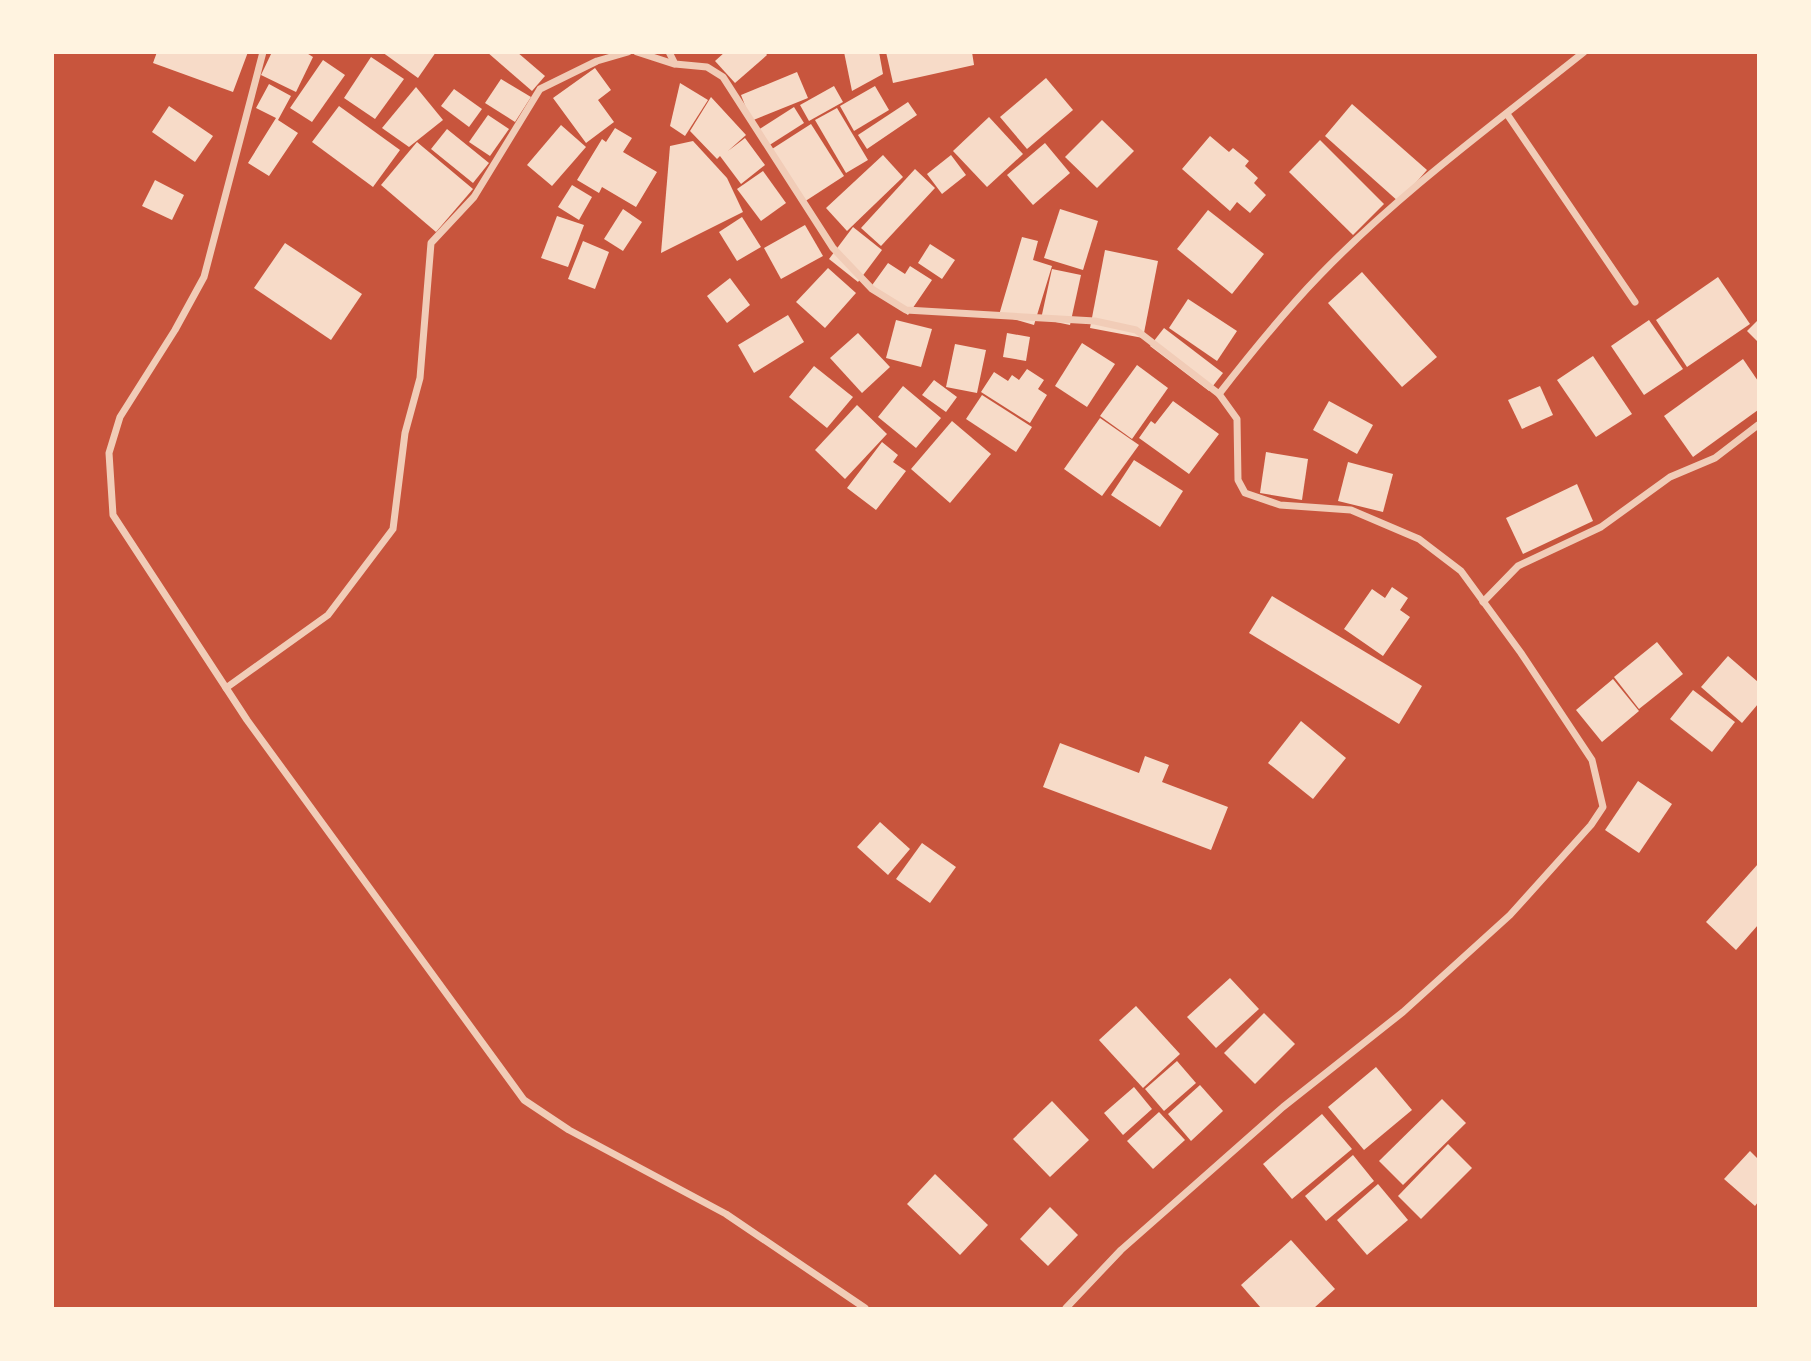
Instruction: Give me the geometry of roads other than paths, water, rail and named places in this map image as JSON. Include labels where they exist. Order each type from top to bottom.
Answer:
[{"type":"street","points":[[263,52],[204,277],[176,330],[120,417],[110,453],[113,514],[226,688],[387,916],[475,1030],[524,1100],[569,1130],[726,1214],[865,1308]]},
{"type":"street","points":[[226,688],[328,615],[393,529],[405,433],[420,378],[431,243],[474,197],[540,89],[597,61],[628,52]]},
{"type":"street","points":[[637,52],[675,64],[707,67],[723,77],[833,248],[872,289],[894,303],[906,310],[1095,321],[1136,330],[1219,394],[1237,419],[1238,480],[1245,493],[1280,505],[1351,510],[1419,539],[1461,571],[1591,760],[1603,807],[1591,825],[1510,915],[1403,1013],[1283,1107],[1141,1232],[1066,1308]]},
{"type":"street","points":[[668,52],[675,64]]},
{"type":"street","points":[[1219,394],[1264,336],[1320,275],[1390,209],[1584,52]]},
{"type":"street","points":[[1507,114],[1635,302]]},
{"type":"street","points":[[1483,602],[1518,566],[1601,527],[1670,477],[1714,458],[1759,425]]}]
